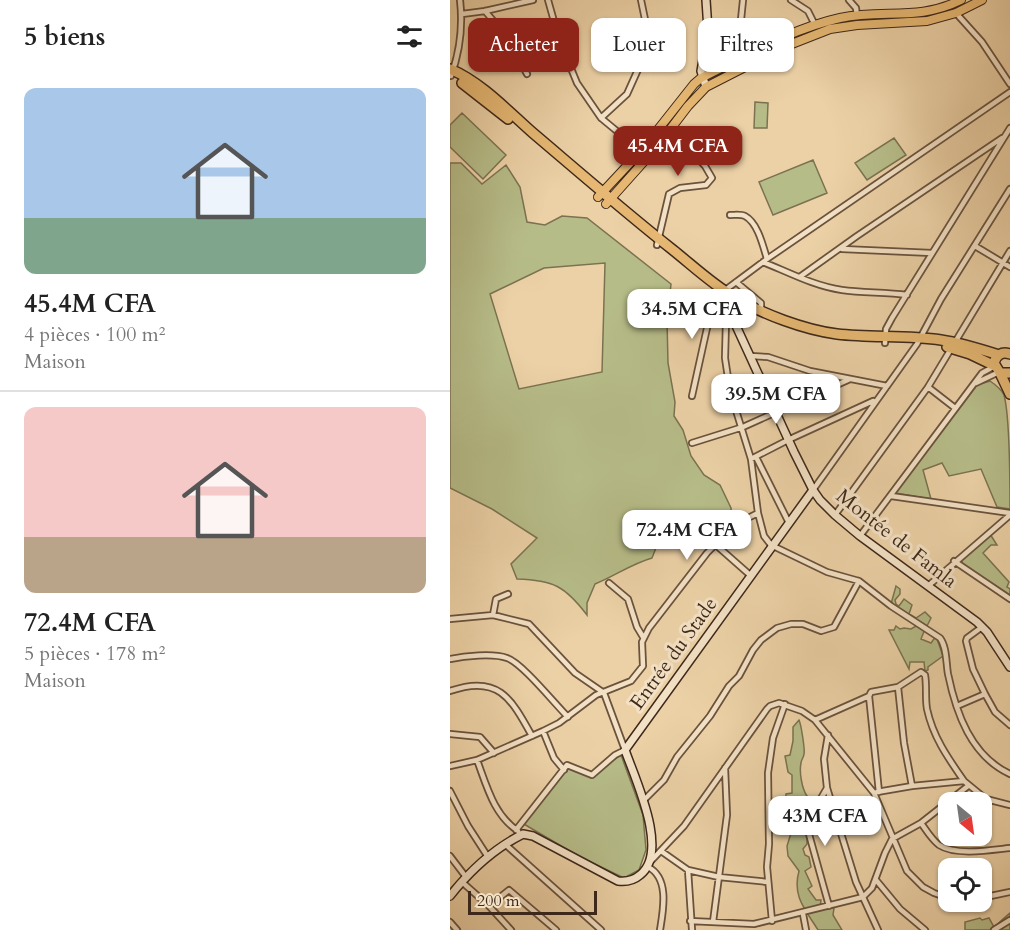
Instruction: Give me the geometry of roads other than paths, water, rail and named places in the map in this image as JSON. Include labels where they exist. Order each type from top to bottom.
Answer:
[{"type":"highway","points":[[451,72],[658,242],[730,298],[761,313],[823,337],[853,342],[919,341],[1006,353]]},
{"type":"highway","points":[[954,346],[997,369],[1010,373]]},
{"type":"highway","points":[[1006,353],[995,361],[1010,394]]},
{"type":"main road","points":[[794,34],[815,25],[857,15],[913,14],[948,6],[961,0]]},
{"type":"main road","points":[[604,198],[671,130],[688,106],[706,87],[784,47],[830,29],[927,21],[956,13],[982,0]]},
{"type":"main road","points":[[604,198],[694,84],[713,72]]},
{"type":"street","points":[[451,72],[461,39],[460,0]]},
{"type":"street","points":[[462,14],[533,0]]},
{"type":"street","points":[[548,0],[559,39],[574,78],[601,118],[641,151]]},
{"type":"street","points":[[601,118],[627,94],[645,53],[647,29],[641,0]]},
{"type":"street","points":[[741,18],[743,0]]},
{"type":"street","points":[[791,0],[811,14],[815,25]]},
{"type":"street","points":[[849,0],[856,8],[857,15]]},
{"type":"street","points":[[706,1],[708,30],[701,71],[701,78],[706,87]]},
{"type":"street","points":[[948,6],[982,42],[1010,84]]},
{"type":"street","points":[[485,11],[507,37],[528,74]]},
{"type":"street","points":[[692,396],[704,336],[713,310],[730,298],[736,282],[1010,92]]},
{"type":"street","points":[[885,340],[888,325],[1010,128]]},
{"type":"street","points":[[658,242],[670,192],[680,188],[706,185],[712,178],[705,166],[671,130]]},
{"type":"street","points":[[801,276],[1004,137]]},
{"type":"street","points":[[813,490],[919,341],[941,299],[1010,189]]},
{"type":"street","points":[[730,215],[745,216],[749,221],[759,236],[765,260]]},
{"type":"street","points":[[975,246],[1010,267]]},
{"type":"street","points":[[841,249],[932,253]]},
{"type":"street","points":[[834,514],[928,387],[1010,251]]},
{"type":"street","points":[[765,260],[809,281],[841,290],[879,291],[907,295]]},
{"type":"street","points":[[736,282],[761,303],[761,313]]},
{"type":"street","name":"Montée de Famla","points":[[730,298],[751,356],[813,490],[834,514],[860,536],[982,627],[1010,667]]},
{"type":"street","points":[[736,319],[726,321],[725,358],[730,390],[754,458],[789,520]]},
{"type":"street","points":[[751,356],[768,357],[810,371],[887,386]]},
{"type":"street","points":[[860,536],[982,373],[997,369]]},
{"type":"street","points":[[692,443],[743,428],[850,379]]},
{"type":"street","points":[[928,387],[955,408]]},
{"type":"street","points":[[754,458],[876,400]]},
{"type":"street","points":[[754,458],[758,513],[764,538],[771,545],[827,572],[859,581],[891,606],[940,638],[944,646],[951,688],[963,727],[976,746],[996,766],[1010,774]]},
{"type":"street","name":"Entrée du Stade","points":[[625,750],[789,520],[813,490]]},
{"type":"street","points":[[891,496],[1010,514]]},
{"type":"street","points":[[643,638],[657,617],[716,545],[736,524],[758,513]]},
{"type":"street","points":[[928,586],[1010,514]]},
{"type":"street","points":[[716,545],[750,575]]},
{"type":"street","points":[[954,561],[1010,599]]},
{"type":"street","points":[[644,801],[664,780],[676,757],[710,716],[730,684],[739,676],[756,644],[771,631],[791,624],[803,624],[821,631],[834,627],[859,581]]},
{"type":"street","points":[[450,766],[477,760],[543,731],[568,717],[593,697],[631,681],[640,671],[644,661],[643,638],[628,599],[609,584]]},
{"type":"street","points":[[493,615],[496,598],[508,594]]},
{"type":"street","points":[[450,619],[493,615],[529,624],[575,673],[604,693],[644,801],[651,831],[649,865],[656,873],[664,900],[660,930]]},
{"type":"street","points":[[982,627],[966,641],[973,669],[995,712],[1010,725]]},
{"type":"street","points":[[450,659],[496,656],[506,658],[519,665],[568,717]]},
{"type":"street","points":[[815,720],[869,696],[872,692],[898,687],[921,672],[925,675],[927,707],[942,750],[968,786],[986,799],[1010,805]]},
{"type":"street","points":[[450,691],[478,685],[495,688],[504,694],[514,706],[532,736]]},
{"type":"street","points":[[898,687],[904,743],[912,786]]},
{"type":"street","points":[[957,706],[985,694]]},
{"type":"street","points":[[869,696],[876,793],[892,839],[907,871],[914,879],[938,894]]},
{"type":"street","points":[[477,760],[492,799],[507,823],[520,832],[618,881],[633,880],[684,826],[770,706],[785,704],[802,711],[815,720],[876,793]]},
{"type":"street","points":[[772,921],[768,882],[768,773],[772,738],[785,704]]},
{"type":"street","points":[[543,731],[554,756],[564,770]]},
{"type":"street","points":[[450,734],[480,737],[494,753]]},
{"type":"street","points":[[828,735],[824,759],[827,788],[854,874],[878,930]]},
{"type":"street","points":[[450,896],[464,879],[520,832],[569,765],[594,775],[615,755],[625,750]]},
{"type":"street","points":[[713,922],[727,815],[725,768]]},
{"type":"street","points":[[876,793],[912,786],[964,781]]},
{"type":"street","points":[[690,921],[755,927],[863,897],[876,880],[892,839],[921,823],[968,786]]},
{"type":"street","points":[[827,788],[810,817],[807,827],[829,906]]},
{"type":"street","points":[[450,791],[468,826],[489,857]]},
{"type":"street","points":[[921,823],[939,845],[947,848],[967,851],[1010,848]]},
{"type":"street","points":[[506,845],[600,930]]},
{"type":"street","points":[[661,851],[688,870],[719,877],[768,882]]},
{"type":"street","points":[[450,856],[464,879],[511,930]]},
{"type":"street","points":[[688,870],[692,930]]},
{"type":"street","points":[[876,880],[900,909],[925,930]]},
{"type":"street","points":[[489,906],[509,890],[556,930]]},
{"type":"street","points":[[992,896],[1010,892]]},
{"type":"street","points":[[802,914],[806,930]]},
{"type":"street","points":[[994,930],[1010,920]]},
{"type":"street","points":[[450,922],[458,930]]}]
